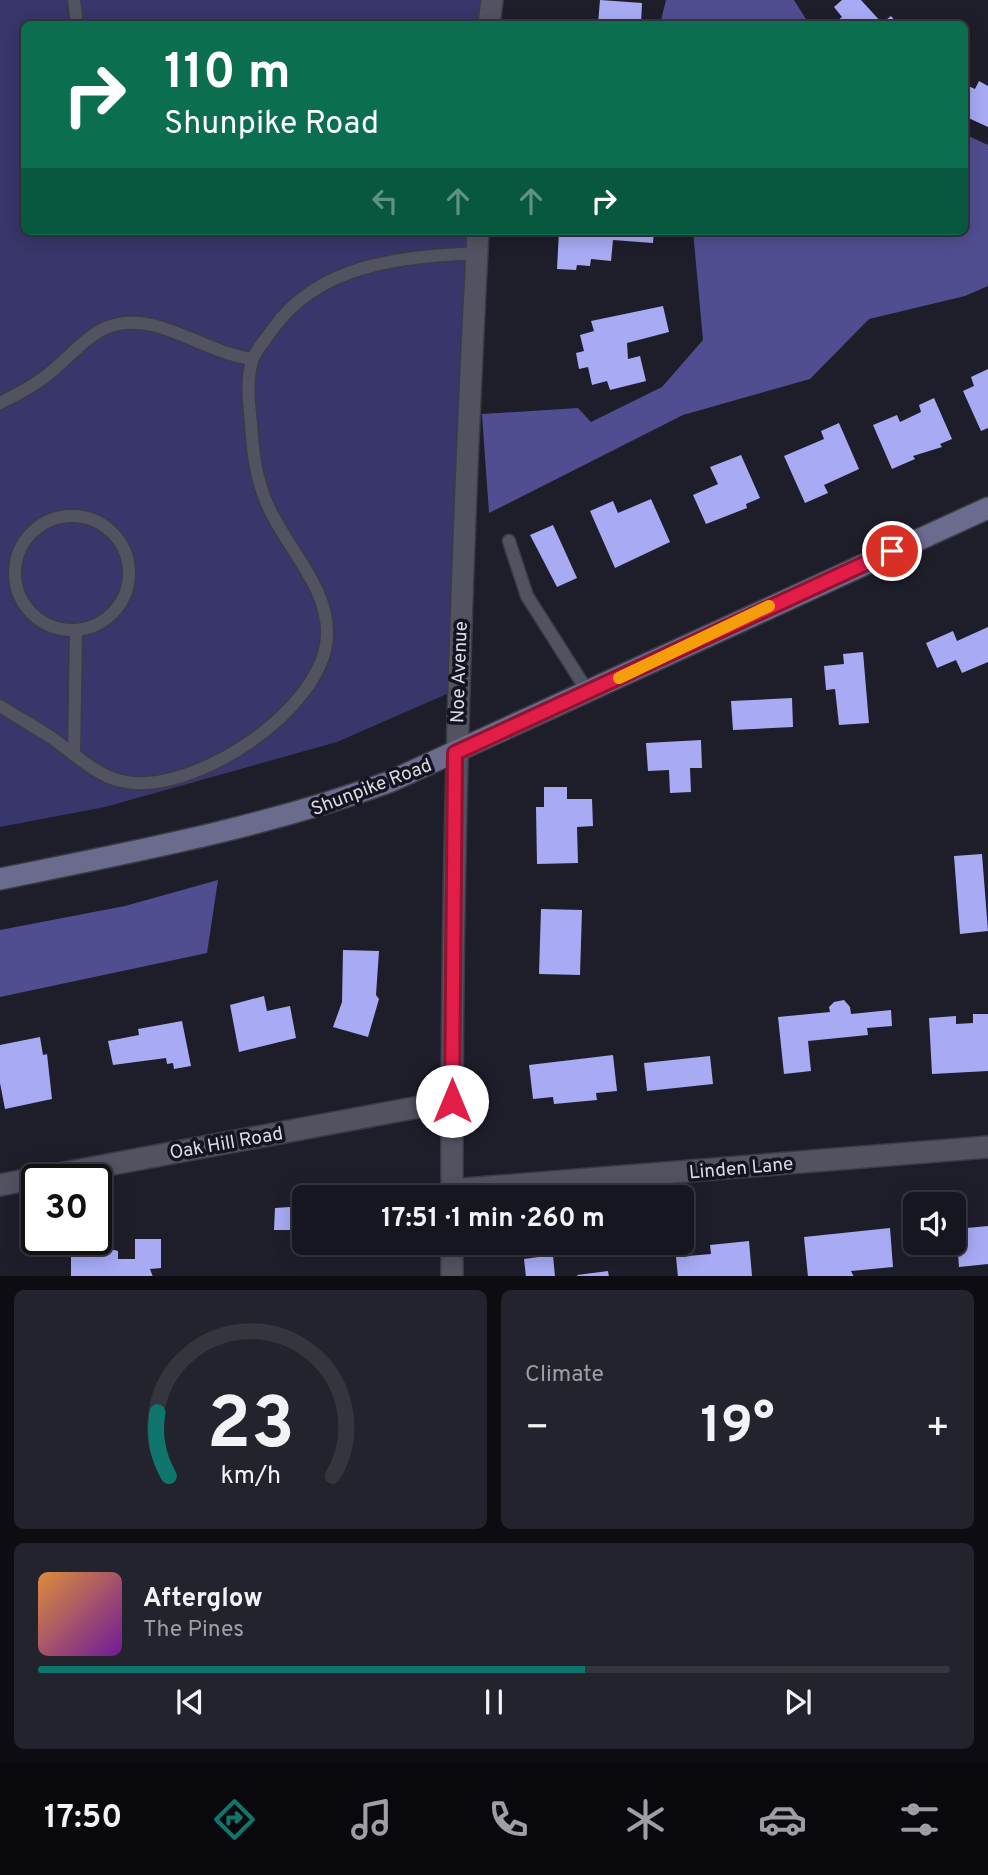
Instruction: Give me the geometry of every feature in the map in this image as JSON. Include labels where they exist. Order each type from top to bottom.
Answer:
[{"type":"main road","name":"Shunpike Road","points":[[0,879],[226,833],[314,809],[455,753],[749,615],[988,508]]},
{"type":"street","points":[[489,21],[492,0]]},
{"type":"street","name":"Noe Avenue","points":[[452,1185],[455,753],[467,400],[478,235]]},
{"type":"street","name":"Oak Hill Road","points":[[0,1185],[452,1101]]},
{"type":"street","name":"Linden Lane","points":[[545,1185],[988,1147]]},
{"type":"street","points":[[452,1255],[452,1276]]},
{"type":"lane","points":[[74,0],[77,21]]},
{"type":"lane","points":[[0,706],[98,773],[122,782],[145,783],[191,773],[268,731],[311,686],[322,660],[327,634],[322,603],[269,510],[255,476],[248,387],[252,359],[280,319],[324,282],[369,266],[417,256],[477,253]]},
{"type":"lane","points":[[0,403],[45,377],[93,334],[110,324],[124,322],[162,328],[252,359]]},
{"type":"lane","points":[[78,515],[99,522],[115,535],[126,553],[130,575],[125,595],[114,613],[96,626],[76,631],[54,629],[36,619],[22,603],[15,583],[15,561],[23,541],[38,526],[57,517],[78,515]]},
{"type":"lane","points":[[509,541],[527,596],[588,692]]},
{"type":"lane","points":[[74,755],[76,631]]},
{"type":"shaded area","points":[[0,0],[490,0],[488,21],[21,21],[21,235],[472,235],[456,690],[337,742],[105,807],[0,827]]},
{"type":"shaded area","points":[[666,0],[794,0],[807,21],[661,21]]},
{"type":"shaded area","points":[[968,136],[988,145],[988,286],[965,296],[869,319],[810,379],[683,415],[489,513],[482,414],[578,408],[591,422],[662,387],[703,340],[693,235],[968,235]]},
{"type":"shaded area","points":[[218,880],[207,953],[0,997],[0,930],[125,906]]},
{"type":"building","points":[[600,0],[642,3],[641,21],[598,21]]},
{"type":"building","points":[[842,0],[861,0],[880,21],[837,21],[842,17],[834,7]]},
{"type":"building","points":[[979,81],[988,86],[988,127],[968,118],[968,86],[975,89]]},
{"type":"building","points":[[559,235],[654,235],[653,243],[613,240],[611,261],[591,259],[590,266],[577,265],[576,270],[557,269]]},
{"type":"building","points":[[663,306],[669,332],[627,343],[628,359],[640,356],[646,381],[610,390],[607,381],[592,385],[588,367],[579,369],[576,353],[584,351],[580,335],[594,331],[591,321]]},
{"type":"building","points":[[988,369],[988,428],[981,431],[963,391],[974,386],[971,377]]},
{"type":"building","points":[[934,398],[952,439],[940,444],[942,447],[913,456],[915,459],[892,469],[873,425],[897,415],[900,422],[921,412],[919,405]]},
{"type":"building","points":[[839,423],[859,469],[824,485],[828,493],[805,503],[784,456],[824,439],[821,431]]},
{"type":"building","points":[[741,455],[760,498],[746,504],[747,508],[706,524],[693,495],[718,484],[710,467]]},
{"type":"building","points":[[651,499],[670,542],[615,568],[590,511],[613,501],[618,513]]},
{"type":"building","points":[[553,525],[577,578],[557,587],[530,535]]},
{"type":"building","points":[[988,627],[988,662],[962,673],[956,660],[937,668],[926,643],[953,631],[957,641]]},
{"type":"building","points":[[863,652],[869,723],[839,725],[835,689],[826,690],[824,666],[844,664],[843,654]]},
{"type":"building","points":[[792,698],[793,727],[733,730],[731,701]]},
{"type":"building","points":[[701,740],[702,768],[690,768],[691,792],[670,793],[669,770],[648,771],[646,743]]},
{"type":"building","points":[[544,787],[567,787],[567,799],[592,799],[593,826],[577,827],[578,863],[537,864],[536,807],[544,807]]},
{"type":"building","points":[[982,854],[988,931],[960,934],[954,856]]},
{"type":"building","points":[[541,909],[582,910],[580,975],[539,974]]},
{"type":"building","points":[[343,950],[379,951],[376,995],[379,999],[368,1037],[333,1027],[342,1002]]},
{"type":"building","points":[[264,996],[267,1011],[290,1006],[296,1038],[239,1052],[230,1005]]},
{"type":"building","points":[[844,1000],[850,1007],[851,1014],[891,1010],[892,1026],[867,1028],[868,1035],[808,1041],[811,1071],[784,1074],[778,1017],[830,1012],[829,1007],[834,1002]]},
{"type":"building","points":[[973,1014],[988,1014],[988,1071],[932,1074],[929,1018],[956,1016],[956,1024],[973,1023]]},
{"type":"building","points":[[182,1021],[191,1066],[174,1069],[173,1063],[167,1064],[166,1058],[113,1065],[108,1041],[139,1035],[138,1029]]},
{"type":"building","points":[[40,1037],[43,1055],[47,1054],[52,1099],[5,1109],[0,1083],[0,1045]]},
{"type":"building","points":[[613,1055],[617,1091],[596,1093],[597,1100],[554,1104],[553,1097],[533,1099],[529,1065]]},
{"type":"building","points":[[710,1056],[713,1084],[647,1091],[644,1063]]},
{"type":"building","points":[[292,1207],[292,1230],[274,1230],[275,1208]]},
{"type":"building","points":[[988,1226],[988,1264],[959,1267],[958,1255],[966,1255],[966,1228]]},
{"type":"building","points":[[890,1228],[893,1267],[851,1271],[854,1276],[808,1276],[804,1237]]},
{"type":"building","points":[[135,1239],[161,1239],[161,1268],[150,1269],[153,1276],[71,1276],[71,1255],[112,1255],[112,1249],[118,1251],[118,1259],[135,1259]]},
{"type":"building","points":[[749,1241],[752,1276],[678,1276],[676,1257],[711,1254],[710,1245]]},
{"type":"building","points":[[553,1255],[555,1276],[526,1276],[524,1259]]},
{"type":"building","points":[[608,1271],[609,1276],[578,1276]]},
{"type":"slow traffic","points":[[619,678],[769,606]]},
{"type":"route","points":[[452,1101],[455,753],[892,551]]}]
